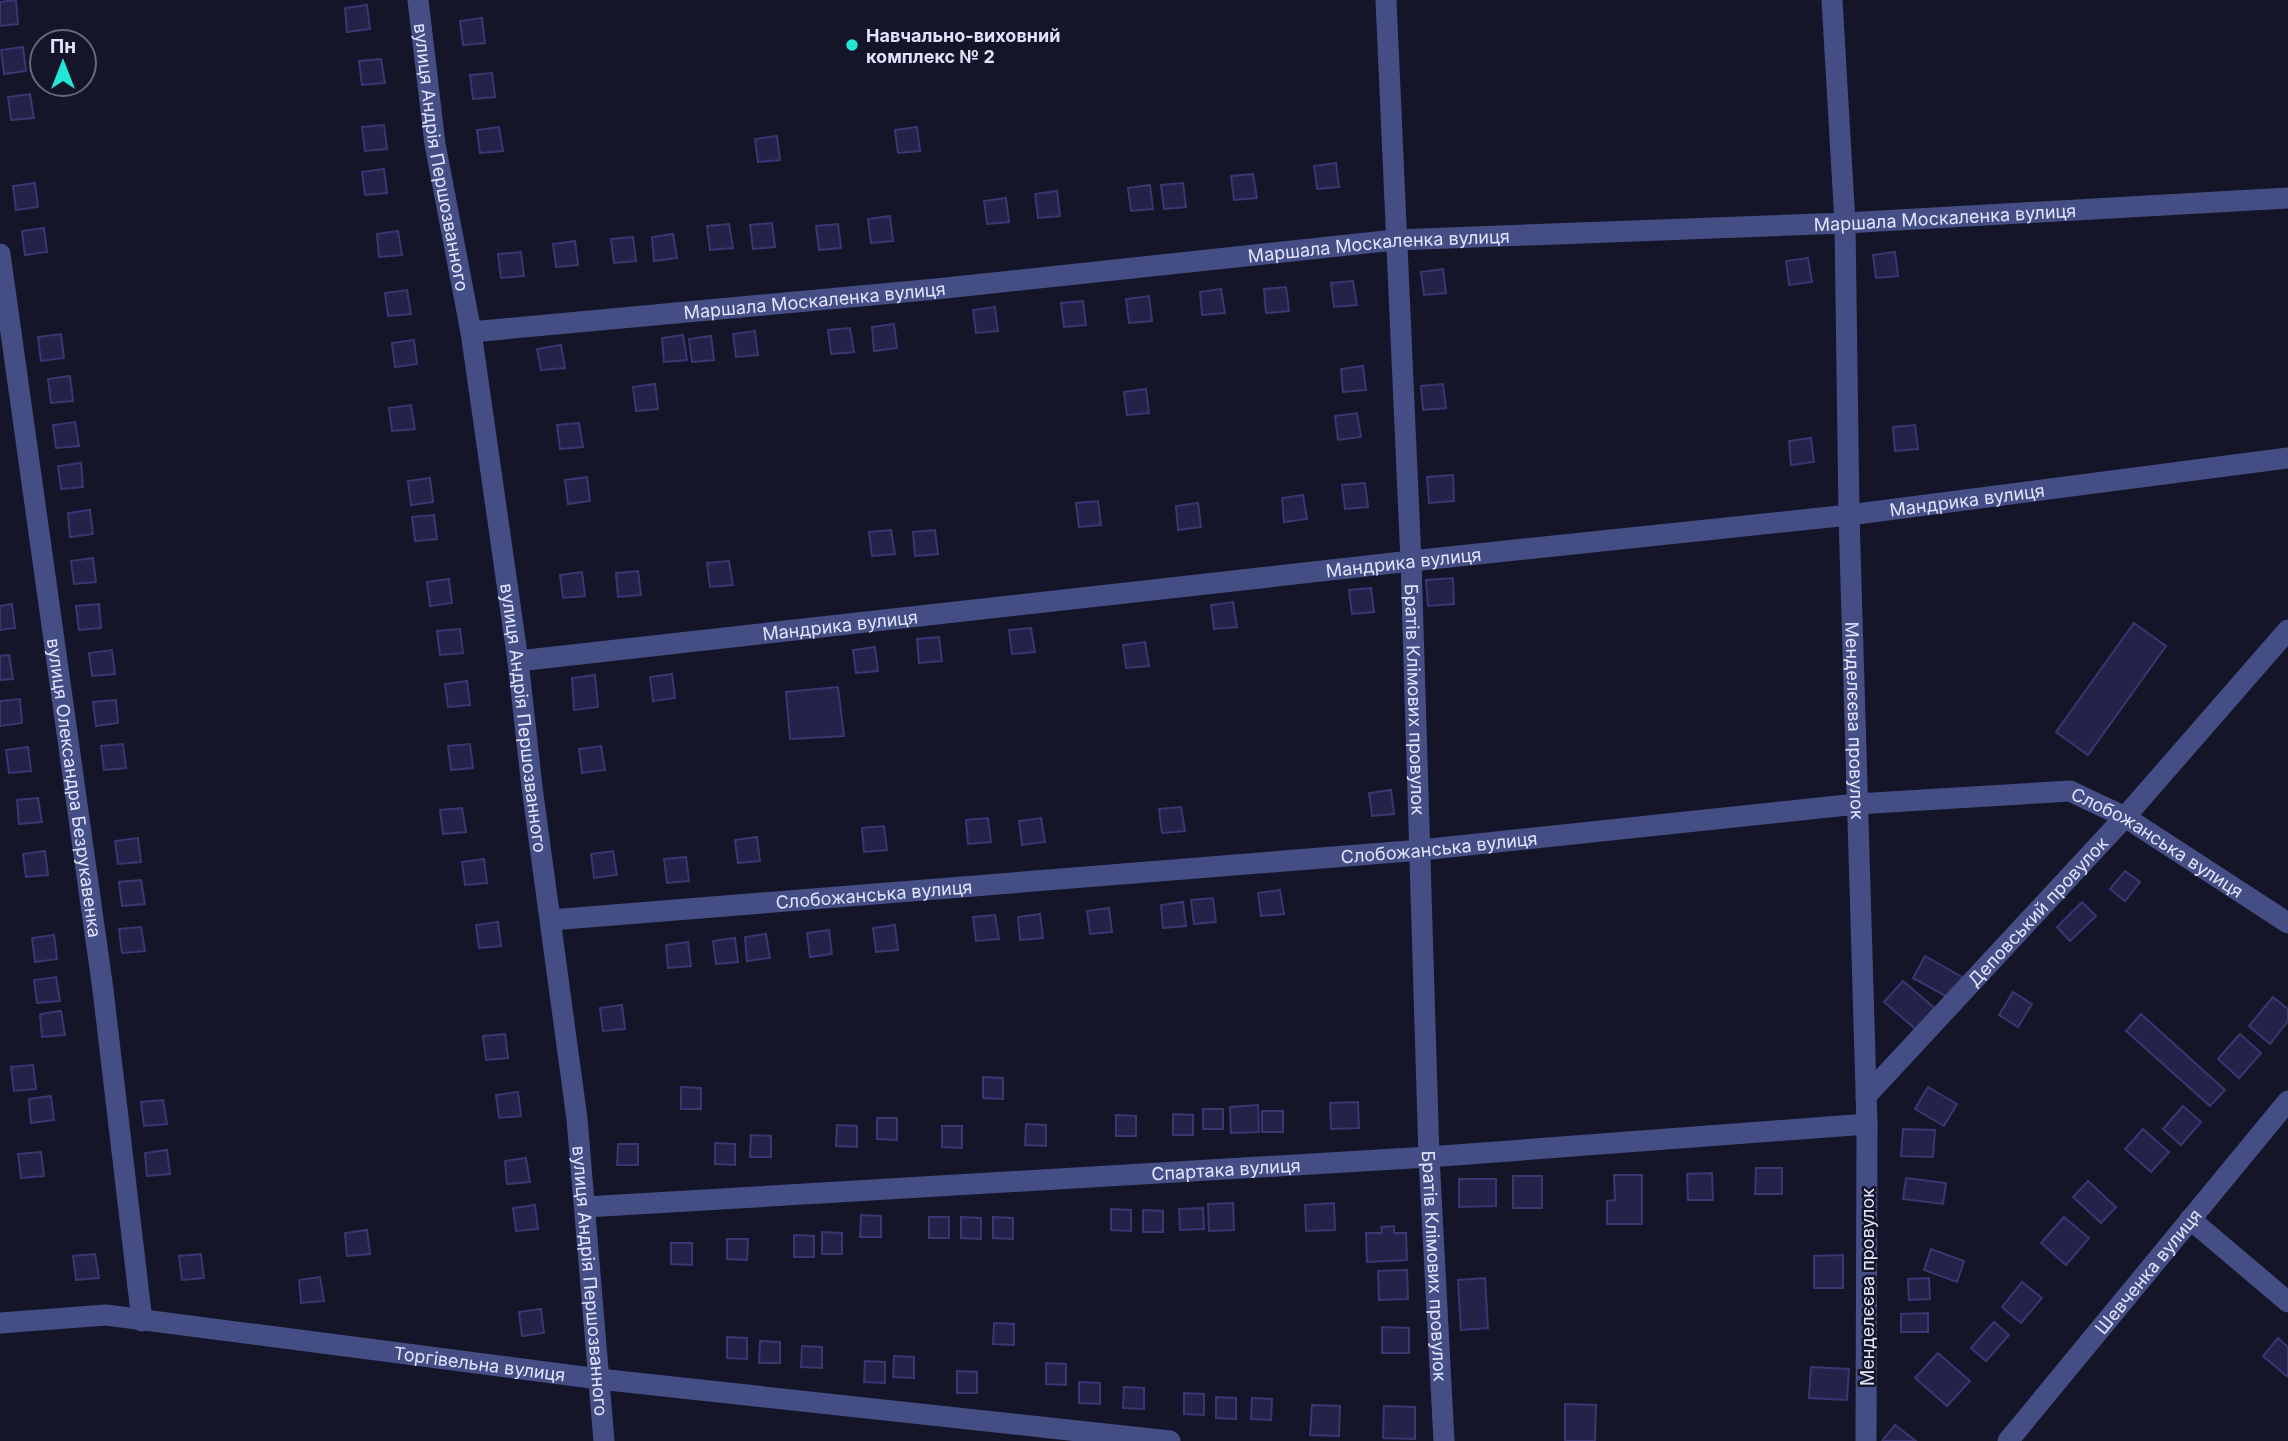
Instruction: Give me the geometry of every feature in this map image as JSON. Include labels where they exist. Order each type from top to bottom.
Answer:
[{"type":"street","name":"вулиця Андрія Першозванного","points":[[418,0],[435,144],[471,332],[518,661],[532,788],[577,1119],[604,1441]]},
{"type":"street","name":"Братів Клімових провулок","points":[[1386,0],[1411,561],[1429,1157],[1444,1441]]},
{"type":"street","name":"Менделєєва провулок","points":[[1832,0],[1845,223],[1849,515],[1867,1124],[1866,1441]]},
{"type":"street","name":"Маршала Москаленка вулиця","points":[[471,332],[936,289],[1395,240],[1845,223],[2288,198]]},
{"type":"street","name":"вулиця Олександра Безрукавенка","points":[[0,254],[103,990],[142,1321]]},
{"type":"street","name":"Мандрика вулиця","points":[[518,661],[1849,515],[2288,458]]},
{"type":"street","name":"Деповський провулок","points":[[1866,1096],[2125,817],[2288,630]]},
{"type":"street","name":"Слобожанська вулиця","points":[[551,919],[1421,850],[1857,804],[2070,791],[2125,817],[2288,923]]},
{"type":"street","name":"Шевченка вулиця","points":[[2008,1441],[2288,1101]]},
{"type":"street","name":"Спартака вулиця","points":[[585,1207],[1429,1157],[1867,1124]]},
{"type":"street","points":[[2190,1219],[2288,1302]]},
{"type":"street","name":"Торгівельна вулиця","points":[[0,1323],[106,1315],[599,1379],[1170,1441]]},
{"type":"building","points":[[16,0],[18,24],[0,26],[0,2]]},
{"type":"building","points":[[367,5],[370,29],[347,32],[345,8]]},
{"type":"building","points":[[482,18],[485,43],[463,45],[460,21]]},
{"type":"building","points":[[23,47],[26,71],[4,74],[1,50]]},
{"type":"building","points":[[381,59],[385,83],[362,85],[359,61]]},
{"type":"building","points":[[492,73],[495,97],[473,99],[470,75]]},
{"type":"building","points":[[28,94],[34,118],[11,120],[8,97]]},
{"type":"building","points":[[384,125],[387,149],[365,151],[362,127]]},
{"type":"building","points":[[499,127],[503,151],[480,153],[477,130]]},
{"type":"building","points":[[917,127],[920,151],[898,153],[895,130]]},
{"type":"building","points":[[777,136],[780,160],[758,162],[755,139]]},
{"type":"building","points":[[1336,163],[1339,187],[1317,189],[1314,166]]},
{"type":"building","points":[[384,169],[387,193],[365,195],[362,172]]},
{"type":"building","points":[[1253,174],[1257,198],[1234,200],[1231,176]]},
{"type":"building","points":[[35,183],[38,207],[16,210],[13,186]]},
{"type":"building","points":[[1183,183],[1186,207],[1164,209],[1161,185]]},
{"type":"building","points":[[1150,185],[1153,209],[1131,211],[1128,188]]},
{"type":"building","points":[[1057,191],[1060,216],[1038,218],[1035,194]]},
{"type":"building","points":[[1006,198],[1009,222],[987,224],[984,201]]},
{"type":"building","points":[[890,216],[893,241],[871,243],[868,219]]},
{"type":"building","points":[[772,223],[775,247],[753,249],[750,225]]},
{"type":"building","points":[[729,224],[733,248],[710,250],[707,226]]},
{"type":"building","points":[[838,224],[841,248],[819,250],[816,226]]},
{"type":"building","points":[[44,228],[47,252],[25,255],[22,231]]},
{"type":"building","points":[[398,231],[402,255],[379,257],[377,234]]},
{"type":"building","points":[[673,234],[677,258],[654,261],[652,237]]},
{"type":"building","points":[[633,237],[636,261],[614,263],[611,239]]},
{"type":"building","points":[[575,241],[578,265],[556,267],[553,244]]},
{"type":"building","points":[[521,252],[524,276],[501,278],[498,254]]},
{"type":"building","points":[[1895,252],[1898,276],[1876,278],[1873,255]]},
{"type":"building","points":[[1808,258],[1812,282],[1789,285],[1786,261]]},
{"type":"building","points":[[1443,269],[1446,293],[1424,295],[1421,272]]},
{"type":"building","points":[[1353,281],[1357,305],[1334,307],[1331,283]]},
{"type":"building","points":[[1286,287],[1289,311],[1266,313],[1264,289]]},
{"type":"building","points":[[1221,289],[1225,313],[1202,315],[1200,292]]},
{"type":"building","points":[[407,290],[411,314],[388,316],[385,293]]},
{"type":"building","points":[[1149,296],[1152,321],[1129,323],[1126,299]]},
{"type":"building","points":[[1083,301],[1086,325],[1064,327],[1061,303]]},
{"type":"building","points":[[995,307],[998,331],[976,333],[973,310]]},
{"type":"building","points":[[894,324],[897,348],[874,351],[872,327]]},
{"type":"building","points":[[850,328],[854,352],[831,354],[828,330]]},
{"type":"building","points":[[755,331],[758,355],[736,357],[733,334]]},
{"type":"building","points":[[61,334],[64,358],[41,361],[38,337]]},
{"type":"building","points":[[683,335],[687,360],[664,362],[662,338]]},
{"type":"building","points":[[711,336],[714,360],[692,362],[689,339]]},
{"type":"building","points":[[414,340],[417,364],[395,367],[392,343]]},
{"type":"building","points":[[561,345],[565,368],[541,370],[537,349]]},
{"type":"building","points":[[1363,366],[1366,390],[1343,392],[1341,369]]},
{"type":"building","points":[[70,376],[73,401],[51,403],[48,379]]},
{"type":"building","points":[[655,384],[658,409],[636,411],[633,387]]},
{"type":"building","points":[[1443,384],[1446,408],[1423,410],[1421,386]]},
{"type":"building","points":[[1146,389],[1149,413],[1127,415],[1124,392]]},
{"type":"building","points":[[411,405],[415,429],[392,431],[389,408]]},
{"type":"building","points":[[1357,413],[1361,437],[1338,440],[1335,416]]},
{"type":"building","points":[[75,422],[79,446],[56,448],[53,425]]},
{"type":"building","points":[[579,423],[583,447],[560,449],[557,425]]},
{"type":"building","points":[[1915,425],[1918,449],[1895,451],[1893,427]]},
{"type":"building","points":[[1811,438],[1814,462],[1791,465],[1789,441]]},
{"type":"building","points":[[81,463],[83,487],[61,489],[58,466]]},
{"type":"building","points":[[1453,475],[1454,501],[1429,503],[1427,477]]},
{"type":"building","points":[[587,477],[590,501],[568,504],[565,480]]},
{"type":"building","points":[[430,478],[433,502],[411,505],[408,481]]},
{"type":"building","points":[[1365,483],[1368,507],[1345,509],[1342,485]]},
{"type":"building","points":[[1303,495],[1307,519],[1284,522],[1282,498]]},
{"type":"building","points":[[1098,501],[1101,525],[1079,527],[1076,503]]},
{"type":"building","points":[[1198,503],[1201,527],[1178,530],[1176,506]]},
{"type":"building","points":[[90,510],[93,534],[70,537],[68,513]]},
{"type":"building","points":[[434,515],[437,539],[415,541],[412,517]]},
{"type":"building","points":[[891,530],[895,554],[872,556],[869,532]]},
{"type":"building","points":[[935,530],[938,554],[915,556],[913,532]]},
{"type":"building","points":[[93,558],[96,582],[74,584],[71,561]]},
{"type":"building","points":[[729,561],[733,585],[710,587],[707,563]]},
{"type":"building","points":[[638,571],[641,595],[618,597],[616,573]]},
{"type":"building","points":[[582,572],[585,596],[563,598],[560,575]]},
{"type":"building","points":[[1453,578],[1454,604],[1428,606],[1426,580]]},
{"type":"building","points":[[449,579],[452,603],[430,606],[427,582]]},
{"type":"building","points":[[1371,588],[1374,612],[1352,614],[1349,590]]},
{"type":"building","points":[[1233,602],[1237,627],[1214,629],[1211,605]]},
{"type":"building","points":[[12,604],[15,628],[0,630],[0,606]]},
{"type":"building","points":[[99,604],[101,628],[79,630],[76,606]]},
{"type":"building","points":[[2134,623],[2166,646],[2088,755],[2056,732]]},
{"type":"building","points":[[1031,628],[1035,652],[1012,654],[1009,630]]},
{"type":"building","points":[[460,629],[463,653],[440,655],[437,631]]},
{"type":"building","points":[[939,637],[942,661],[919,663],[917,639]]},
{"type":"building","points":[[1145,642],[1149,666],[1126,668],[1123,645]]},
{"type":"building","points":[[875,647],[878,671],[856,673],[853,650]]},
{"type":"building","points":[[112,650],[115,674],[92,676],[89,653]]},
{"type":"building","points":[[9,655],[13,679],[0,680],[0,656]]},
{"type":"building","points":[[672,674],[675,698],[653,701],[650,677]]},
{"type":"building","points":[[595,675],[598,707],[574,710],[572,678]]},
{"type":"building","points":[[467,681],[470,705],[448,707],[445,684]]},
{"type":"building","points":[[838,687],[844,736],[790,739],[786,692]]},
{"type":"building","points":[[20,699],[22,723],[0,726],[0,701]]},
{"type":"building","points":[[116,700],[118,723],[96,726],[93,702]]},
{"type":"building","points":[[123,744],[126,768],[104,770],[101,746]]},
{"type":"building","points":[[470,744],[473,768],[451,770],[448,746]]},
{"type":"building","points":[[601,746],[605,770],[582,773],[579,749]]},
{"type":"building","points":[[28,747],[31,771],[9,773],[6,750]]},
{"type":"building","points":[[1391,790],[1394,814],[1372,816],[1369,793]]},
{"type":"building","points":[[38,798],[42,822],[19,824],[17,800]]},
{"type":"building","points":[[1181,807],[1185,831],[1162,833],[1159,809]]},
{"type":"building","points":[[462,808],[466,832],[443,834],[440,810]]},
{"type":"building","points":[[988,818],[991,842],[968,844],[966,820]]},
{"type":"building","points":[[1041,818],[1045,842],[1022,845],[1019,821]]},
{"type":"building","points":[[884,826],[887,850],[864,852],[862,828]]},
{"type":"building","points":[[757,837],[760,861],[738,863],[735,840]]},
{"type":"building","points":[[138,838],[141,862],[118,864],[115,841]]},
{"type":"building","points":[[45,851],[48,875],[26,877],[23,854]]},
{"type":"building","points":[[613,851],[617,875],[594,878],[591,854]]},
{"type":"building","points":[[686,857],[689,881],[667,883],[664,859]]},
{"type":"building","points":[[484,859],[487,883],[465,885],[462,862]]},
{"type":"building","points":[[2125,871],[2140,882],[2125,901],[2110,889]]},
{"type":"building","points":[[141,880],[145,904],[122,906],[119,882]]},
{"type":"building","points":[[1280,890],[1284,914],[1261,916],[1258,893]]},
{"type":"building","points":[[1213,898],[1216,922],[1194,924],[1191,900]]},
{"type":"building","points":[[1183,902],[1186,926],[1163,928],[1161,905]]},
{"type":"building","points":[[2082,902],[2096,916],[2070,941],[2057,927]]},
{"type":"building","points":[[1109,908],[1112,932],[1090,934],[1087,911]]},
{"type":"building","points":[[1040,914],[1043,938],[1020,940],[1018,917]]},
{"type":"building","points":[[995,915],[999,939],[976,941],[973,917]]},
{"type":"building","points":[[498,922],[501,946],[479,948],[476,925]]},
{"type":"building","points":[[895,925],[898,950],[876,952],[873,928]]},
{"type":"building","points":[[141,927],[145,951],[122,953],[119,929]]},
{"type":"building","points":[[829,930],[832,954],[810,957],[807,933]]},
{"type":"building","points":[[766,934],[770,958],[747,961],[745,937]]},
{"type":"building","points":[[54,935],[57,959],[35,962],[32,938]]},
{"type":"building","points":[[735,938],[738,962],[716,964],[713,941]]},
{"type":"building","points":[[688,942],[691,966],[668,968],[666,945]]},
{"type":"building","points":[[1925,956],[1964,978],[1951,999],[1913,978]]},
{"type":"building","points":[[56,977],[60,1001],[37,1003],[34,980]]},
{"type":"building","points":[[1903,981],[1938,1011],[1919,1032],[1884,1002]]},
{"type":"building","points":[[2013,992],[2032,1004],[2018,1027],[1999,1015]]},
{"type":"building","points":[[2273,997],[2288,1009],[2288,1021],[2270,1044],[2249,1026]]},
{"type":"building","points":[[622,1005],[625,1029],[603,1031],[600,1008]]},
{"type":"building","points":[[61,1011],[65,1035],[42,1037],[40,1014]]},
{"type":"building","points":[[2141,1014],[2225,1090],[2210,1106],[2126,1031]]},
{"type":"building","points":[[505,1034],[508,1058],[486,1060],[483,1036]]},
{"type":"building","points":[[2240,1034],[2261,1053],[2239,1078],[2218,1059]]},
{"type":"building","points":[[33,1065],[36,1089],[14,1091],[11,1067]]},
{"type":"building","points":[[983,1077],[1003,1078],[1003,1099],[983,1098]]},
{"type":"building","points":[[681,1087],[701,1088],[701,1109],[681,1109]]},
{"type":"building","points":[[1928,1087],[1957,1104],[1944,1126],[1915,1109]]},
{"type":"building","points":[[518,1092],[521,1116],[499,1118],[496,1095]]},
{"type":"building","points":[[51,1096],[54,1120],[31,1123],[29,1099]]},
{"type":"building","points":[[163,1100],[167,1124],[144,1126],[141,1102]]},
{"type":"building","points":[[1358,1102],[1359,1128],[1331,1129],[1330,1103]]},
{"type":"building","points":[[1258,1105],[1259,1132],[1231,1133],[1230,1107]]},
{"type":"building","points":[[2183,1106],[2201,1122],[2181,1145],[2163,1129]]},
{"type":"building","points":[[1203,1109],[1223,1109],[1223,1129],[1203,1129]]},
{"type":"building","points":[[1262,1111],[1283,1111],[1283,1132],[1262,1132]]},
{"type":"building","points":[[1173,1114],[1193,1115],[1193,1135],[1173,1135]]},
{"type":"building","points":[[1116,1115],[1136,1116],[1136,1136],[1116,1136]]},
{"type":"building","points":[[877,1118],[897,1118],[897,1140],[877,1139]]},
{"type":"building","points":[[1026,1124],[1046,1125],[1046,1146],[1025,1145]]},
{"type":"building","points":[[837,1125],[857,1126],[857,1147],[836,1146]]},
{"type":"building","points":[[942,1126],[962,1126],[962,1148],[942,1147]]},
{"type":"building","points":[[1903,1129],[1935,1130],[1933,1157],[1901,1156]]},
{"type":"building","points":[[2143,1129],[2169,1152],[2151,1172],[2125,1149]]},
{"type":"building","points":[[751,1135],[771,1136],[771,1157],[750,1157]]},
{"type":"building","points":[[715,1143],[735,1144],[735,1165],[715,1164]]},
{"type":"building","points":[[618,1144],[638,1144],[638,1165],[617,1165]]},
{"type":"building","points":[[167,1150],[170,1174],[147,1176],[145,1153]]},
{"type":"building","points":[[41,1152],[44,1176],[21,1178],[18,1154]]},
{"type":"building","points":[[526,1158],[530,1182],[507,1184],[505,1161]]},
{"type":"building","points":[[1756,1168],[1782,1168],[1782,1194],[1755,1194]]},
{"type":"building","points":[[1712,1173],[1713,1200],[1688,1200],[1687,1174]]},
{"type":"building","points":[[1614,1175],[1642,1175],[1642,1224],[1607,1224],[1607,1201],[1615,1200]]},
{"type":"building","points":[[1513,1176],[1542,1176],[1542,1208],[1513,1208]]},
{"type":"building","points":[[1906,1178],[1946,1183],[1943,1204],[1903,1199]]},
{"type":"building","points":[[1459,1179],[1496,1179],[1496,1206],[1459,1207]]},
{"type":"building","points":[[2088,1181],[2116,1207],[2101,1223],[2073,1197]]},
{"type":"building","points":[[1233,1203],[1234,1230],[1209,1231],[1208,1204]]},
{"type":"building","points":[[1334,1203],[1335,1230],[1306,1231],[1305,1205]]},
{"type":"building","points":[[535,1205],[538,1229],[516,1231],[513,1208]]},
{"type":"building","points":[[1203,1208],[1204,1229],[1180,1230],[1179,1209]]},
{"type":"building","points":[[1111,1209],[1131,1210],[1131,1231],[1111,1230]]},
{"type":"building","points":[[1143,1210],[1163,1211],[1163,1232],[1143,1232]]},
{"type":"building","points":[[861,1215],[881,1216],[881,1237],[860,1237]]},
{"type":"building","points":[[929,1217],[949,1217],[949,1238],[929,1238]]},
{"type":"building","points":[[961,1217],[981,1218],[981,1239],[961,1238]]},
{"type":"building","points":[[993,1217],[1013,1218],[1013,1239],[993,1238]]},
{"type":"building","points":[[2064,1217],[2089,1238],[2066,1265],[2041,1243]]},
{"type":"building","points":[[1394,1226],[1394,1233],[1406,1233],[1407,1260],[1367,1262],[1366,1233],[1382,1233],[1381,1227]]},
{"type":"building","points":[[367,1230],[370,1254],[347,1256],[345,1233]]},
{"type":"building","points":[[822,1232],[842,1233],[842,1254],[822,1254]]},
{"type":"building","points":[[794,1235],[814,1236],[814,1257],[794,1257]]},
{"type":"building","points":[[727,1239],[748,1239],[747,1260],[727,1259]]},
{"type":"building","points":[[671,1243],[692,1243],[692,1265],[671,1264]]},
{"type":"building","points":[[1931,1249],[1964,1261],[1957,1282],[1924,1270]]},
{"type":"building","points":[[95,1254],[99,1278],[76,1280],[73,1256]]},
{"type":"building","points":[[201,1254],[204,1278],[182,1280],[179,1256]]},
{"type":"building","points":[[1843,1255],[1843,1288],[1814,1288],[1814,1256]]},
{"type":"building","points":[[1407,1270],[1408,1299],[1379,1300],[1378,1271]]},
{"type":"building","points":[[320,1277],[324,1301],[301,1303],[299,1280]]},
{"type":"building","points":[[1485,1278],[1488,1328],[1461,1330],[1458,1280]]},
{"type":"building","points":[[1929,1278],[1930,1299],[1909,1300],[1908,1279]]},
{"type":"building","points":[[2022,1282],[2042,1298],[2021,1323],[2002,1307]]},
{"type":"building","points":[[541,1309],[544,1333],[522,1336],[519,1312]]},
{"type":"building","points":[[1928,1313],[1928,1332],[1901,1332],[1901,1314]]},
{"type":"building","points":[[1994,1322],[2009,1335],[1986,1361],[1971,1348]]},
{"type":"building","points":[[994,1323],[1014,1324],[1014,1345],[993,1344]]},
{"type":"building","points":[[1382,1327],[1409,1328],[1409,1353],[1382,1353]]},
{"type":"building","points":[[727,1337],[747,1338],[747,1359],[727,1358]]},
{"type":"building","points":[[2278,1338],[2288,1347],[2288,1377],[2263,1356]]},
{"type":"building","points":[[760,1341],[780,1342],[780,1363],[759,1363]]},
{"type":"building","points":[[802,1346],[822,1347],[822,1368],[801,1367]]},
{"type":"building","points":[[1938,1353],[1970,1381],[1947,1406],[1915,1378]]},
{"type":"building","points":[[894,1356],[914,1357],[914,1378],[893,1377]]},
{"type":"building","points":[[865,1361],[885,1362],[885,1383],[864,1382]]},
{"type":"building","points":[[1046,1363],[1066,1364],[1066,1385],[1046,1384]]},
{"type":"building","points":[[1811,1367],[1849,1369],[1847,1400],[1809,1398]]},
{"type":"building","points":[[957,1371],[977,1372],[977,1393],[957,1393]]},
{"type":"building","points":[[1079,1382],[1100,1383],[1100,1404],[1079,1403]]},
{"type":"building","points":[[1124,1387],[1144,1388],[1144,1409],[1123,1408]]},
{"type":"building","points":[[1184,1393],[1204,1394],[1204,1415],[1184,1414]]},
{"type":"building","points":[[1216,1397],[1236,1398],[1236,1419],[1216,1418]]},
{"type":"building","points":[[1252,1398],[1272,1399],[1271,1420],[1251,1419]]},
{"type":"building","points":[[1565,1404],[1596,1405],[1595,1441],[1565,1441]]},
{"type":"building","points":[[1312,1405],[1340,1406],[1339,1436],[1310,1435]]},
{"type":"building","points":[[1384,1406],[1415,1407],[1415,1439],[1383,1438]]},
{"type":"building","points":[[1895,1425],[1916,1441],[1882,1441]]},
{"type":"place","name":"Навчально-виховний комплекс № 2","points":[[852,45]]}]
